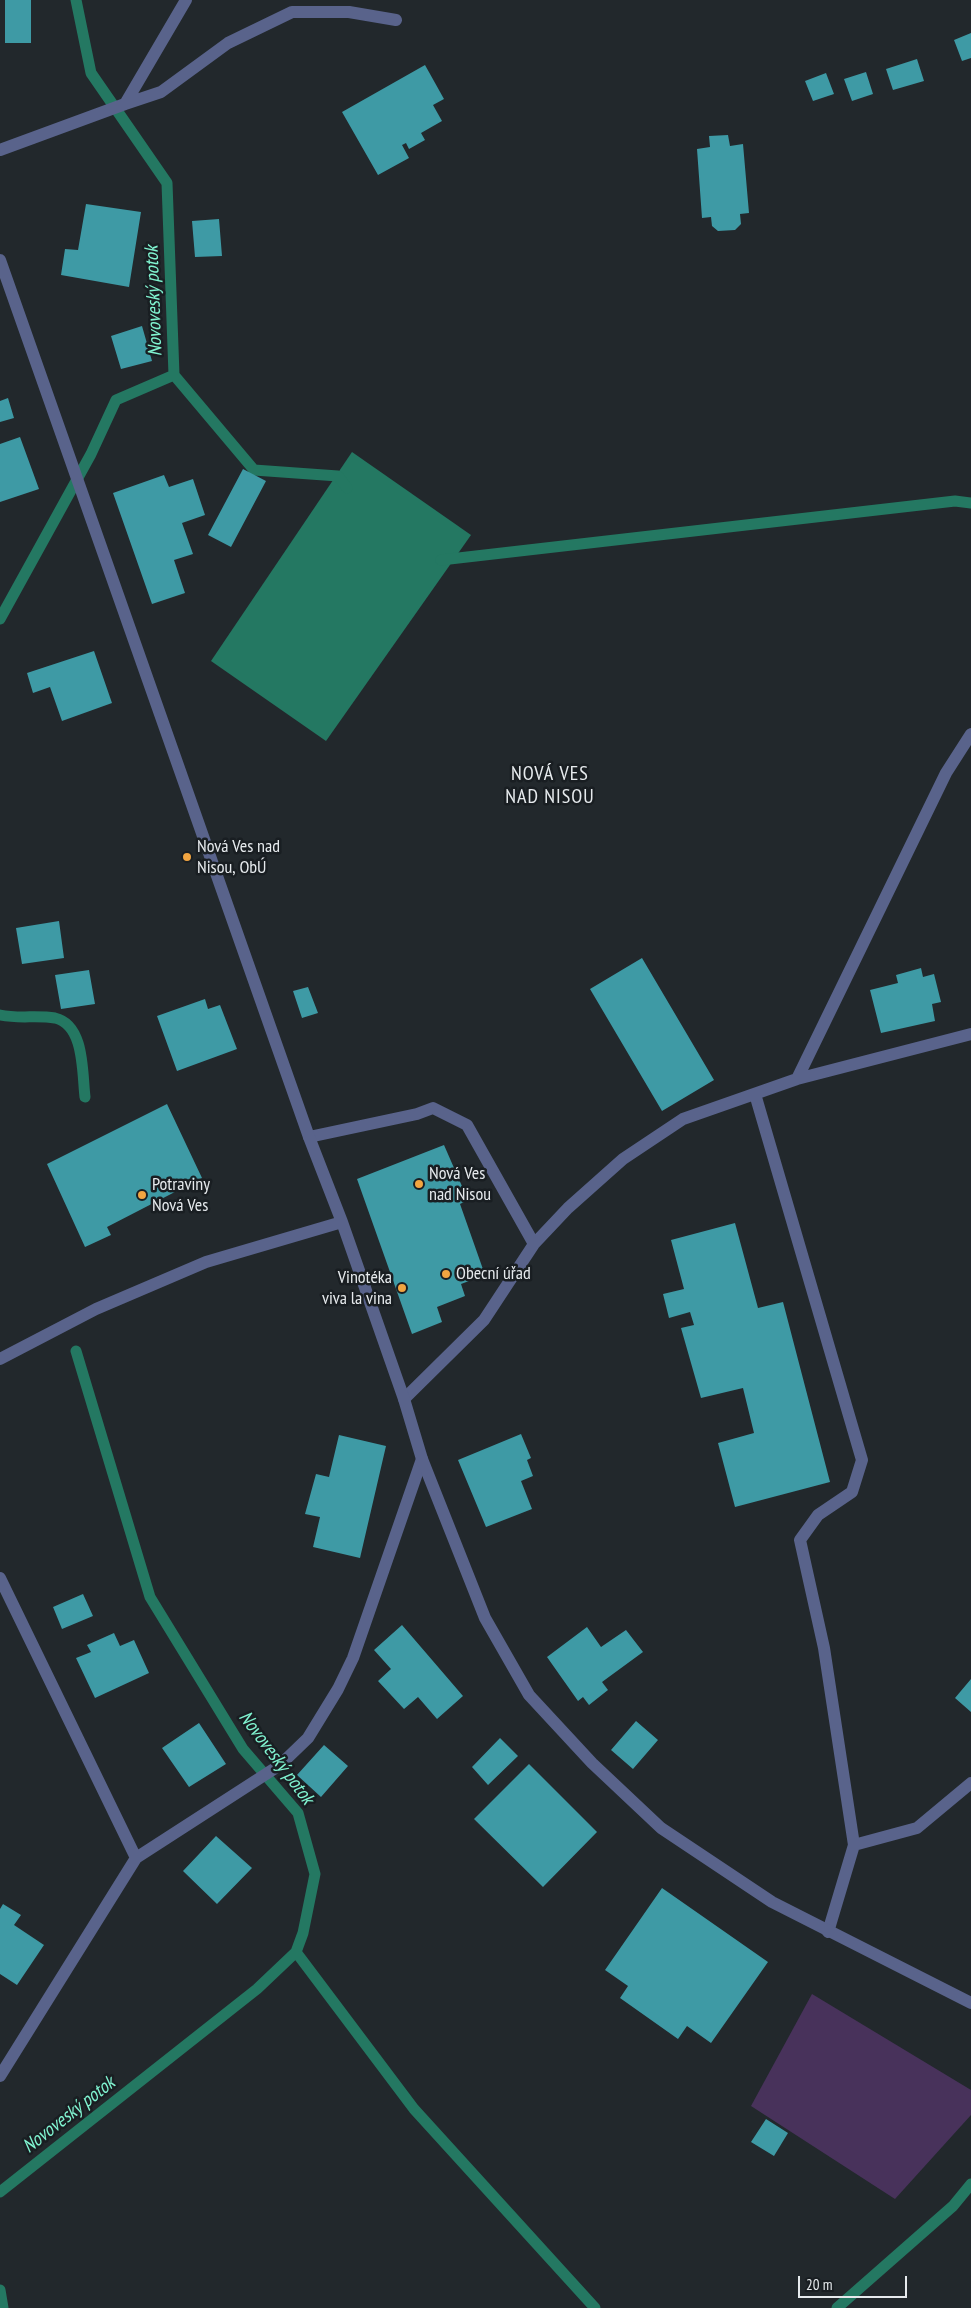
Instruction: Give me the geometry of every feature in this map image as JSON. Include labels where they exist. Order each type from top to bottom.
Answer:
[{"type":"street","points":[[125,104],[186,0]]},
{"type":"street","points":[[0,150],[161,92],[228,43],[292,12],[349,12],[396,20]]},
{"type":"street","points":[[0,260],[309,1137],[342,1222],[404,1399],[422,1459],[485,1618],[529,1695],[592,1763],[661,1828],[772,1902],[971,2003]]},
{"type":"street","points":[[797,1080],[946,774],[971,734]]},
{"type":"street","points":[[404,1399],[484,1320],[534,1244],[568,1208],[622,1159],[683,1119],[797,1080],[971,1034]]},
{"type":"street","points":[[755,1094],[862,1460],[852,1492],[818,1515],[800,1540],[824,1648],[854,1845],[828,1932]]},
{"type":"street","points":[[309,1137],[417,1114],[432,1108],[467,1125],[534,1244]]},
{"type":"street","points":[[0,1359],[96,1309],[206,1262],[342,1222]]},
{"type":"street","points":[[0,2076],[136,1858],[255,1783],[280,1765],[308,1738],[338,1689],[353,1658],[422,1459]]},
{"type":"street","points":[[0,1578],[136,1858]]},
{"type":"street","points":[[854,1845],[917,1828],[971,1783]]},
{"type":"shaded area","points":[[352,452],[471,535],[326,741],[211,661]]},
{"type":"shaded area","points":[[812,1994],[971,2090],[971,2115],[895,2199],[751,2106]]},
{"type":"building","points":[[5,0],[31,0],[31,43],[5,43]]},
{"type":"building","points":[[971,33],[971,58],[962,61],[954,40]]},
{"type":"building","points":[[917,59],[924,81],[893,90],[886,69]]},
{"type":"building","points":[[425,65],[444,99],[433,105],[442,121],[421,133],[425,140],[409,149],[406,143],[402,145],[409,158],[378,175],[342,112]]},
{"type":"building","points":[[866,72],[873,94],[852,101],[844,79]]},
{"type":"building","points":[[826,73],[834,94],[813,101],[805,81]]},
{"type":"building","points":[[728,135],[730,146],[743,144],[749,213],[740,214],[741,224],[735,230],[718,231],[712,226],[711,217],[702,218],[697,149],[710,147],[709,136]]},
{"type":"building","points":[[86,204],[141,212],[129,287],[61,275],[65,249],[78,250]]},
{"type":"building","points":[[219,219],[222,256],[195,257],[192,221]]},
{"type":"building","points":[[142,326],[152,361],[121,369],[111,336]]},
{"type":"building","points":[[8,398],[14,418],[0,422],[0,401]]},
{"type":"building","points":[[20,437],[39,489],[0,502],[0,444]]},
{"type":"building","points":[[243,469],[266,481],[231,547],[208,535]]},
{"type":"building","points":[[164,475],[169,487],[193,479],[205,515],[182,523],[193,554],[174,560],[185,593],[152,604],[113,493]]},
{"type":"building","points":[[94,651],[112,703],[62,721],[50,687],[33,693],[27,673]]},
{"type":"building","points":[[59,921],[64,958],[22,964],[16,928]]},
{"type":"building","points":[[642,958],[714,1080],[662,1111],[590,989]]},
{"type":"building","points":[[921,968],[923,977],[934,974],[941,1002],[932,1004],[935,1021],[881,1033],[870,990],[898,983],[896,975]]},
{"type":"building","points":[[89,970],[95,1004],[61,1009],[55,975]]},
{"type":"building","points":[[308,987],[318,1013],[302,1018],[293,991]]},
{"type":"building","points":[[205,999],[208,1009],[220,1005],[237,1049],[177,1071],[157,1016]]},
{"type":"building","points":[[167,1104],[202,1178],[107,1227],[111,1235],[85,1247],[47,1164]]},
{"type":"building","points":[[444,1145],[468,1200],[460,1204],[485,1275],[461,1284],[465,1296],[437,1307],[442,1322],[412,1334],[357,1179]]},
{"type":"building","points":[[735,1223],[758,1308],[783,1302],[830,1482],[735,1507],[718,1443],[754,1433],[743,1388],[701,1398],[681,1328],[694,1325],[690,1312],[669,1318],[663,1294],[684,1289],[671,1240]]},
{"type":"building","points":[[521,1434],[531,1458],[527,1460],[533,1476],[521,1481],[532,1509],[486,1527],[458,1460]]},
{"type":"building","points":[[339,1435],[386,1446],[360,1558],[313,1547],[320,1517],[305,1514],[316,1474],[329,1477]]},
{"type":"building","points":[[83,1594],[93,1616],[62,1629],[53,1607]]},
{"type":"building","points":[[402,1625],[463,1696],[437,1719],[418,1697],[404,1709],[378,1681],[391,1669],[374,1650]]},
{"type":"building","points":[[587,1627],[601,1647],[626,1630],[643,1652],[602,1682],[608,1690],[589,1705],[583,1697],[578,1701],[547,1657]]},
{"type":"building","points":[[114,1633],[120,1646],[134,1640],[149,1673],[95,1698],[76,1658],[91,1652],[87,1645]]},
{"type":"building","points":[[971,1679],[971,1712],[955,1698]]},
{"type":"building","points":[[636,1721],[658,1740],[633,1769],[611,1750]]},
{"type":"building","points":[[199,1723],[226,1764],[189,1787],[162,1748]]},
{"type":"building","points":[[500,1738],[518,1756],[488,1785],[472,1767]]},
{"type":"building","points":[[324,1745],[348,1766],[321,1797],[297,1775]]},
{"type":"building","points":[[529,1764],[597,1832],[543,1887],[474,1819]]},
{"type":"building","points":[[216,1836],[252,1868],[217,1904],[183,1871]]},
{"type":"building","points":[[662,1888],[768,1962],[711,2043],[687,2026],[678,2039],[620,1998],[628,1986],[605,1970]]},
{"type":"building","points":[[3,1904],[21,1915],[14,1925],[44,1945],[17,1985],[0,1974],[0,1909]]},
{"type":"building","points":[[766,2119],[788,2133],[774,2156],[751,2142]]},
{"type":"waterway","name":"Novoveský potok","points":[[0,619],[91,454],[116,400],[174,375],[167,183],[91,73],[76,0]]},
{"type":"waterway","points":[[174,375],[254,470],[338,476],[347,488]]},
{"type":"waterway","points":[[441,560],[955,501],[971,503]]},
{"type":"waterway","name":"Novoveský potok","points":[[0,1015],[48,1017],[65,1022],[72,1030],[80,1051],[85,1097]]},
{"type":"waterway","name":"Novoveský potok","points":[[0,2192],[257,1989],[296,1952],[303,1933],[315,1874],[298,1813],[243,1749],[150,1597],[76,1351]]},
{"type":"waterway","points":[[296,1952],[414,2109],[595,2308]]},
{"type":"waterway","points":[[837,2308],[953,2206],[971,2184]]},
{"type":"waterway","name":"Novoveský potok","points":[[0,2290],[3,2308]]},
{"type":"place","name":"Nová Ves nad Nisou, ObÚ","points":[[187,857]]},
{"type":"place","name":"Nová Ves nad Nisou","points":[[419,1184]]},
{"type":"place","name":"Potraviny Nová Ves","points":[[142,1195]]},
{"type":"place","name":"Obecní úřad","points":[[446,1274]]},
{"type":"place","name":"Vinotéka viva la vina","points":[[402,1288]]},
{"type":"district","name":"NOVÁ VES NAD NISOU","points":[[550,786]]}]
